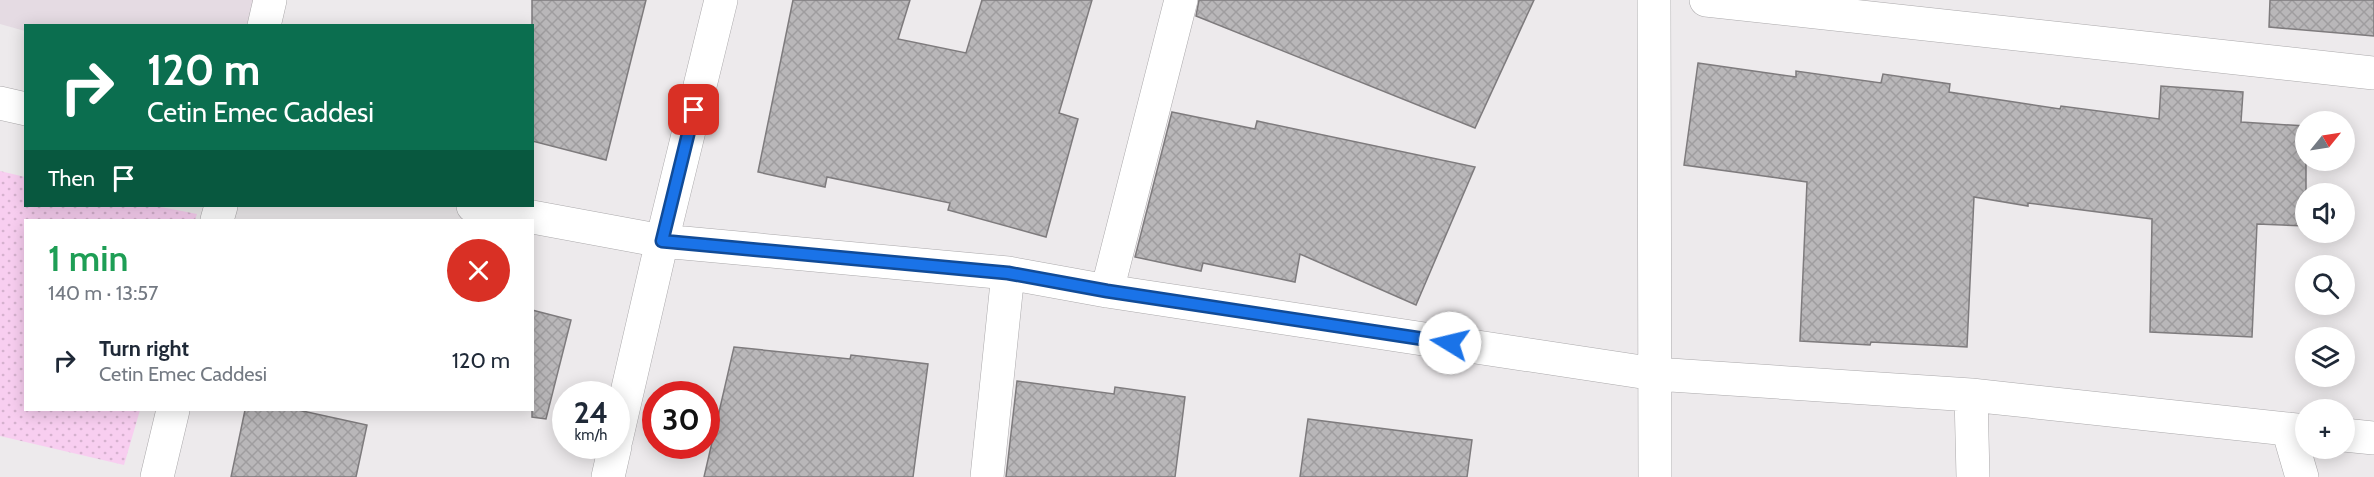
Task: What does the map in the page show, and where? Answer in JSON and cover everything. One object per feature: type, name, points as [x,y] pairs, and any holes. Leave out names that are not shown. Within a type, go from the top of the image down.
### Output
[{"type":"street","points":[[264,24],[270,0]]},
{"type":"street","points":[[630,381],[722,0]]},
{"type":"street","points":[[1107,291],[1181,0]]},
{"type":"street","points":[[1654,0],[1655,477]]},
{"type":"street","points":[[1706,0],[2374,73]]},
{"type":"street","points":[[0,103],[24,109]]},
{"type":"street","points":[[478,207],[662,241],[1008,273],[1107,291],[1655,374],[1971,395],[2295,430]]},
{"type":"street","points":[[987,477],[1008,273]]},
{"type":"street","points":[[1971,395],[1973,477]]},
{"type":"street","points":[[157,477],[173,411]]},
{"type":"street","points":[[2355,436],[2374,438]]},
{"type":"street","points":[[608,477],[612,459]]},
{"type":"street","points":[[2300,459],[2302,477]]},
{"type":"shaded area","points":[[0,0],[270,0],[264,24],[24,24],[24,31],[0,24]]},
{"type":"shaded area","points":[[0,171],[24,177],[24,207],[161,207],[197,214],[195,219],[24,219],[24,411],[140,411],[124,465],[0,436]]},
{"type":"building","points":[[532,0],[646,0],[606,160],[534,142],[534,24],[532,24]]},
{"type":"building","points":[[793,0],[910,0],[898,39],[966,53],[982,0],[1092,0],[1059,113],[1078,119],[1046,237],[948,210],[950,203],[827,177],[825,187],[758,172]]},
{"type":"building","points":[[1199,0],[1534,0],[1475,128],[1196,16]]},
{"type":"building","points":[[2270,0],[2374,0],[2374,36],[2269,27]]},
{"type":"building","points":[[1698,63],[1796,77],[1796,71],[1881,83],[1883,74],[1950,84],[1949,92],[2060,109],[2061,106],[2159,119],[2161,86],[2243,92],[2241,122],[2295,125],[2295,171],[2306,171],[2306,183],[2295,183],[2295,226],[2257,224],[2252,337],[2150,332],[2152,219],[2028,203],[2028,206],[1974,197],[1967,347],[1871,342],[1870,345],[1800,341],[1807,182],[1684,165]]},
{"type":"building","points":[[1172,112],[1255,129],[1257,121],[1475,167],[1416,305],[1300,254],[1295,282],[1203,263],[1201,271],[1135,257]]},
{"type":"building","points":[[534,311],[571,320],[556,381],[552,381],[552,395],[546,419],[532,417],[532,411],[534,411]]},
{"type":"building","points":[[734,347],[850,359],[851,355],[928,364],[913,477],[704,477],[708,459],[720,459],[720,408]]},
{"type":"building","points":[[1017,381],[1114,394],[1115,387],[1185,397],[1175,477],[1006,477]]},
{"type":"building","points":[[245,411],[303,411],[367,425],[356,477],[231,477]]},
{"type":"building","points":[[1308,419],[1472,440],[1467,477],[1300,477]]},
{"type":"route","points":[[694,110],[662,241],[1008,273],[1107,291],[1450,343]]}]
